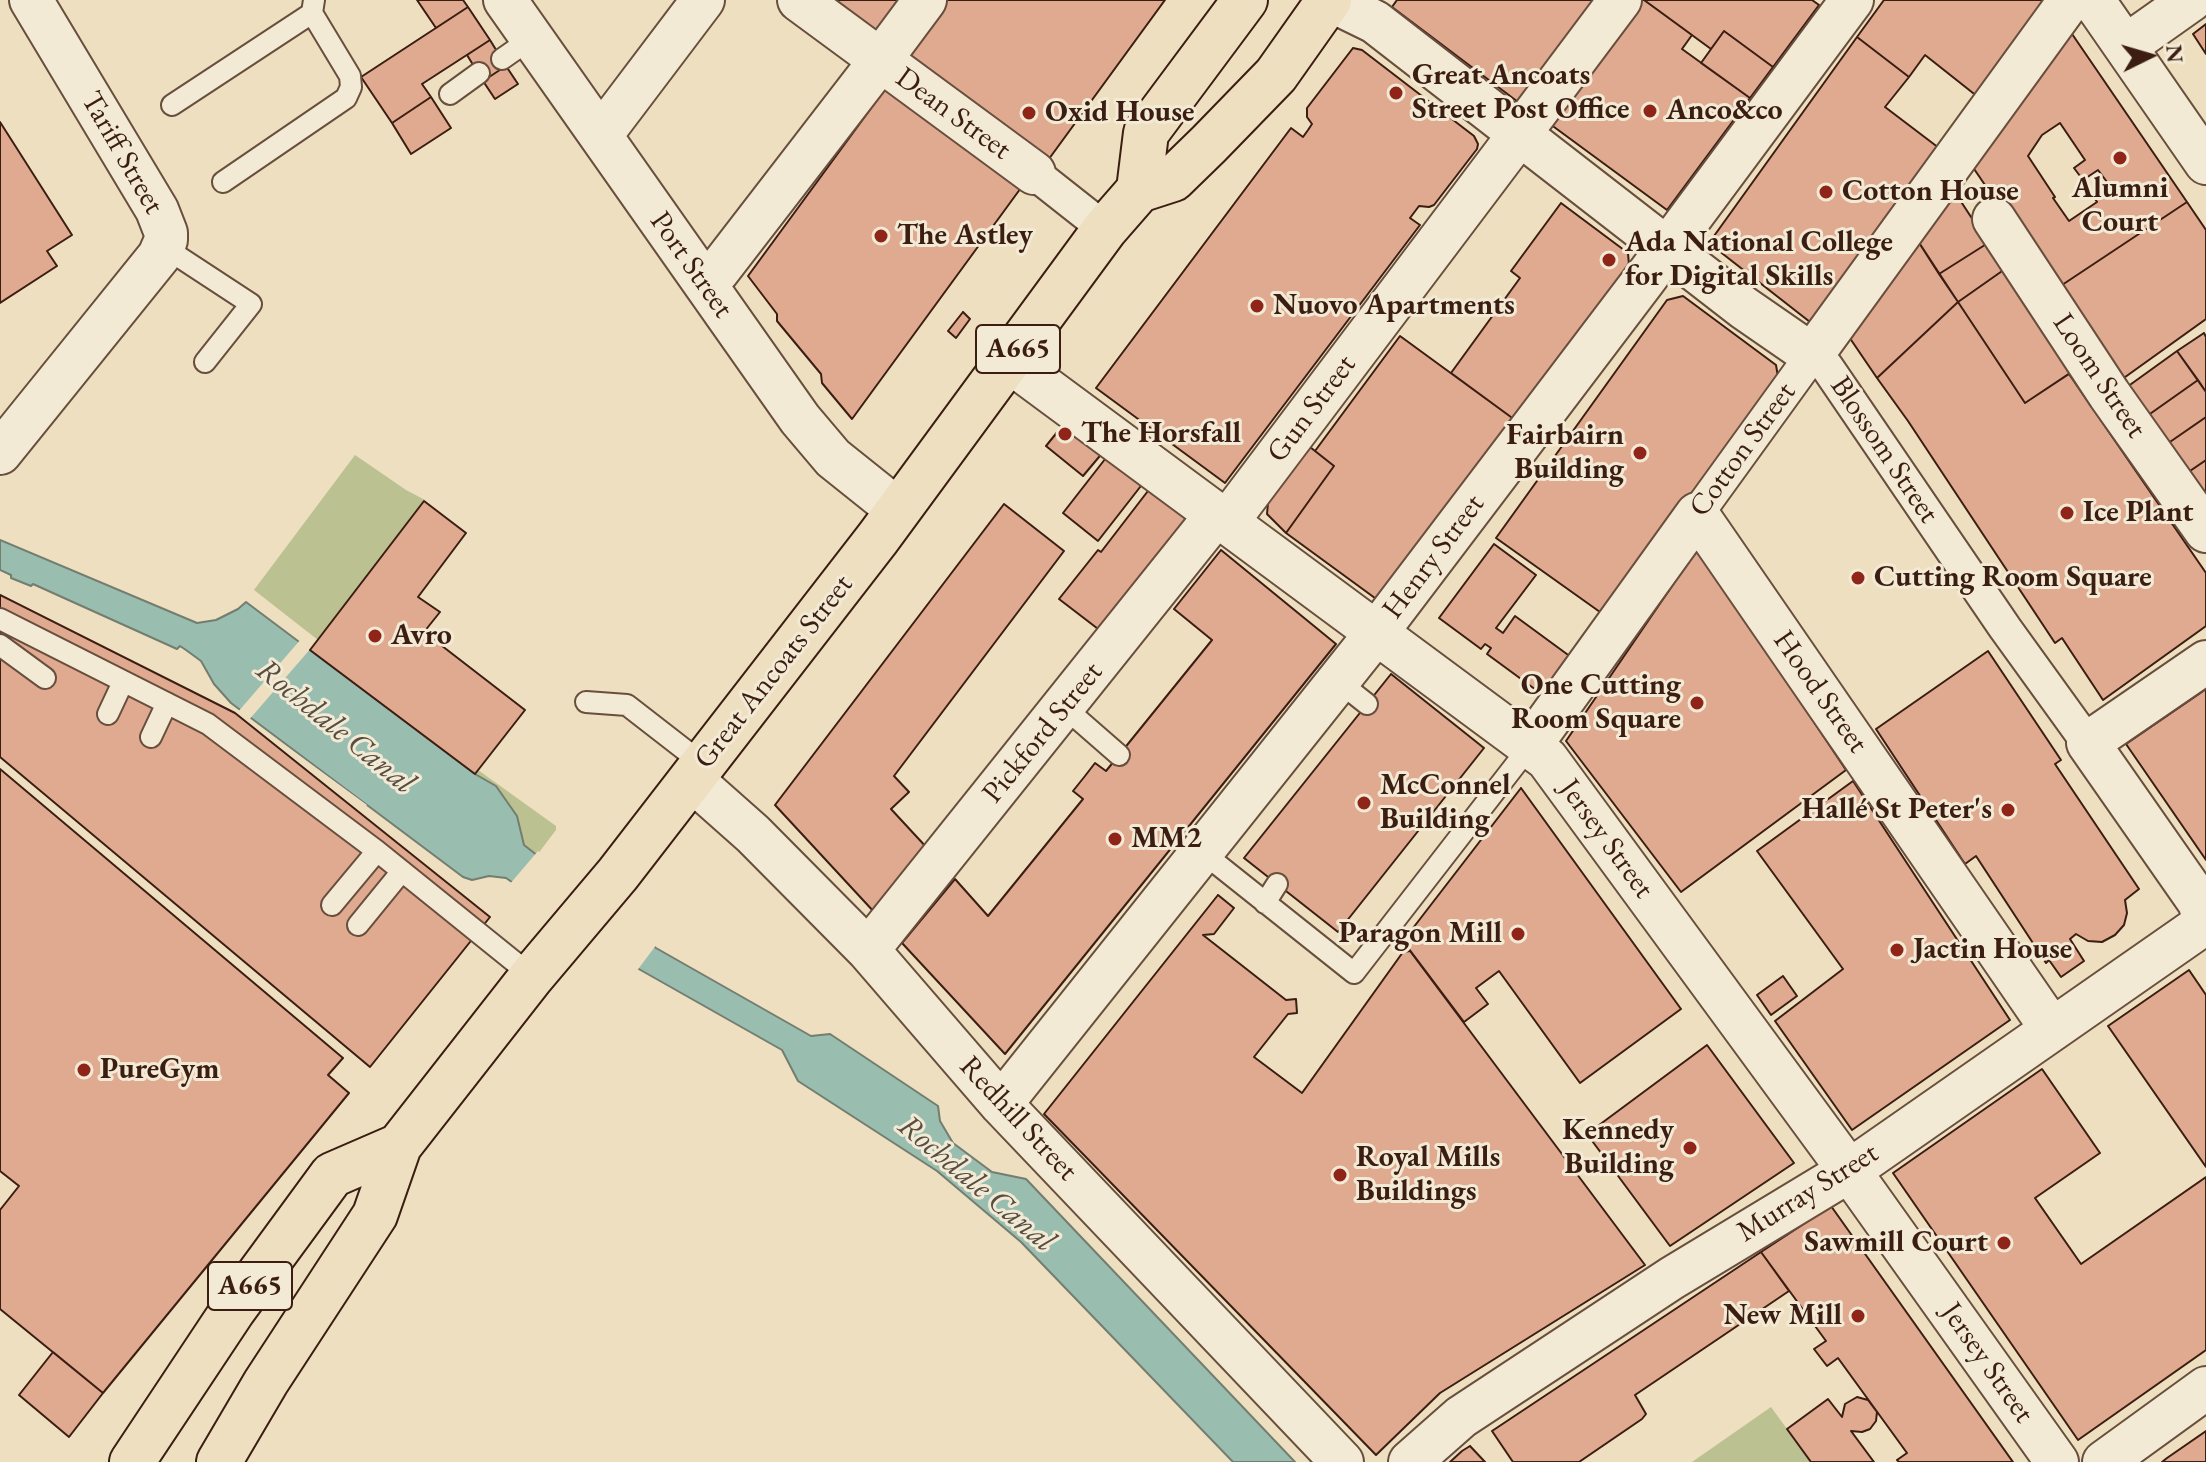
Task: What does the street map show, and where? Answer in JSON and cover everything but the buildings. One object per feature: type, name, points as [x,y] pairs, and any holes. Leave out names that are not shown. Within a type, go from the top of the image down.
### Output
[{"type":"highway","points":[[1139,190],[1146,133],[1245,0]]},
{"type":"highway","name":"Great Ancoats Street","points":[[219,1462],[266,1382],[375,1215],[399,1146],[532,976],[618,874],[898,510],[1105,229],[1139,190],[1173,179],[1209,144],[1276,75],[1330,0]]},
{"type":"highway","name":"Great Ancoats Street","points":[[132,1462],[233,1310],[332,1175],[399,1146]]},
{"type":"street","name":"Tariff Street","points":[[0,453],[159,256],[166,233],[157,210],[31,0]]},
{"type":"street","name":"Port Street","points":[[505,0],[517,48],[599,132],[800,419],[833,458],[898,510]]},
{"type":"street","points":[[599,132],[610,123],[703,0]]},
{"type":"street","name":"Dean Street","points":[[799,0],[1105,229]]},
{"type":"street","points":[[705,284],[925,0]]},
{"type":"street","name":"Blossom Street","points":[[1330,0],[1375,22],[1515,139],[1827,367],[2005,628],[2199,902],[2206,924]]},
{"type":"street","name":"Gun Street","points":[[1222,518],[1341,381],[1515,139],[1620,0]]},
{"type":"street","name":"Henry Street","points":[[1001,1104],[1202,852],[1352,693],[1377,632],[1852,0]]},
{"type":"street","name":"Cotton Street","points":[[1530,746],[2070,0]]},
{"type":"street","points":[[2093,0],[2206,163]]},
{"type":"street","points":[[2126,46],[2191,0]]},
{"type":"street","name":"Loom Street","points":[[1954,159],[2109,394],[2206,531]]},
{"type":"street","name":"Jersey Street","points":[[1009,361],[1547,759],[1849,1171],[2057,1462]]},
{"type":"street","name":"Hood Street","points":[[1697,514],[2051,1028]]},
{"type":"street","name":"Pickford Street","points":[[868,950],[1064,707],[1222,518]]},
{"type":"street","points":[[2088,743],[2206,662]]},
{"type":"street","name":"Redhill Street","points":[[697,771],[753,834],[868,950],[1001,1104],[1342,1462]]},
{"type":"street","name":"Murray Street","points":[[1410,1462],[1461,1417],[1672,1278],[1849,1171],[2051,1028],[2206,924]]},
{"type":"street","points":[[2104,1462],[2206,1388]]},
{"type":"lane","points":[[172,105],[313,6],[350,76],[351,87],[346,98],[223,182]]},
{"type":"lane","points":[[450,94],[479,73]]},
{"type":"lane","points":[[164,247],[251,304],[205,362]]},
{"type":"lane","points":[[0,619],[208,724],[377,851],[532,976]]},
{"type":"lane","points":[[0,645],[45,678]]},
{"type":"lane","points":[[108,714],[123,682]]},
{"type":"lane","points":[[586,702],[627,705],[697,771]]},
{"type":"lane","points":[[151,737],[167,703]]},
{"type":"lane","points":[[1064,707],[1119,755]]},
{"type":"lane","points":[[1202,852],[1354,973],[1530,746]]},
{"type":"lane","points":[[332,905],[377,851]]},
{"type":"lane","points":[[358,925],[402,871]]},
{"type":"lane","points":[[1265,903],[1277,884]]},
{"type":"green space","points":[[355,455],[425,500],[318,640],[254,590]]},
{"type":"green space","points":[[478,770],[556,826],[537,855],[524,845],[521,830],[475,774]]},
{"type":"green space","points":[[1771,1407],[1811,1462],[1692,1462]]},
{"type":"water","name":"Rochdale Canal","points":[[0,540],[197,623],[216,620],[246,602],[475,774],[496,786],[517,816],[524,845],[656,948],[811,1036],[830,1034],[938,1106],[940,1121],[953,1143],[992,1172],[1026,1179],[1295,1462],[1233,1462],[1021,1242],[937,1171],[798,1081],[782,1050],[637,968],[506,878],[489,876],[472,880],[463,877],[231,703],[214,684],[201,661],[180,646],[177,649],[33,584],[31,586],[11,578],[11,575],[0,570]]},
{"type":"pier","points":[[301,639],[312,647],[248,721],[237,713]]},
{"type":"pier","points":[[278,740],[367,805],[365,807],[275,743]]},
{"type":"pier","points":[[538,851],[657,944],[636,972],[509,885]]},
{"type":"place","name":"Great Ancoats Street Post Office","points":[[1396,93]]},
{"type":"place","name":"Anco&co","points":[[1650,111]]},
{"type":"place","name":"Oxid House","points":[[1029,113]]},
{"type":"place","name":"Alumni Court","points":[[2120,158]]},
{"type":"place","name":"Cotton House","points":[[1826,192]]},
{"type":"place","name":"The Astley","points":[[881,236]]},
{"type":"place","name":"Ada National College for Digital Skills","points":[[1609,260]]},
{"type":"place","name":"Nuovo Apartments","points":[[1257,306]]},
{"type":"place","name":"The Horsfall","points":[[1065,434]]},
{"type":"place","name":"Fairbairn Building","points":[[1640,453]]},
{"type":"place","name":"Ice Plant","points":[[2067,513]]},
{"type":"place","name":"Cutting Room Square","points":[[1858,578]]},
{"type":"place","name":"Avro","points":[[375,636]]},
{"type":"place","name":"One Cutting Room Square","points":[[1697,703]]},
{"type":"place","name":"McConnel Building","points":[[1364,803]]},
{"type":"place","name":"Hallé St Peter's","points":[[2008,810]]},
{"type":"place","name":"MM2","points":[[1115,839]]},
{"type":"place","name":"Paragon Mill","points":[[1518,934]]},
{"type":"place","name":"Jactin House","points":[[1897,950]]},
{"type":"place","name":"PureGym","points":[[84,1070]]},
{"type":"place","name":"Kennedy Building","points":[[1690,1148]]},
{"type":"place","name":"Royal Mills Buildings","points":[[1340,1175]]},
{"type":"place","name":"Sawmill Court","points":[[2004,1243]]},
{"type":"place","name":"New Mill","points":[[1858,1316]]}]
